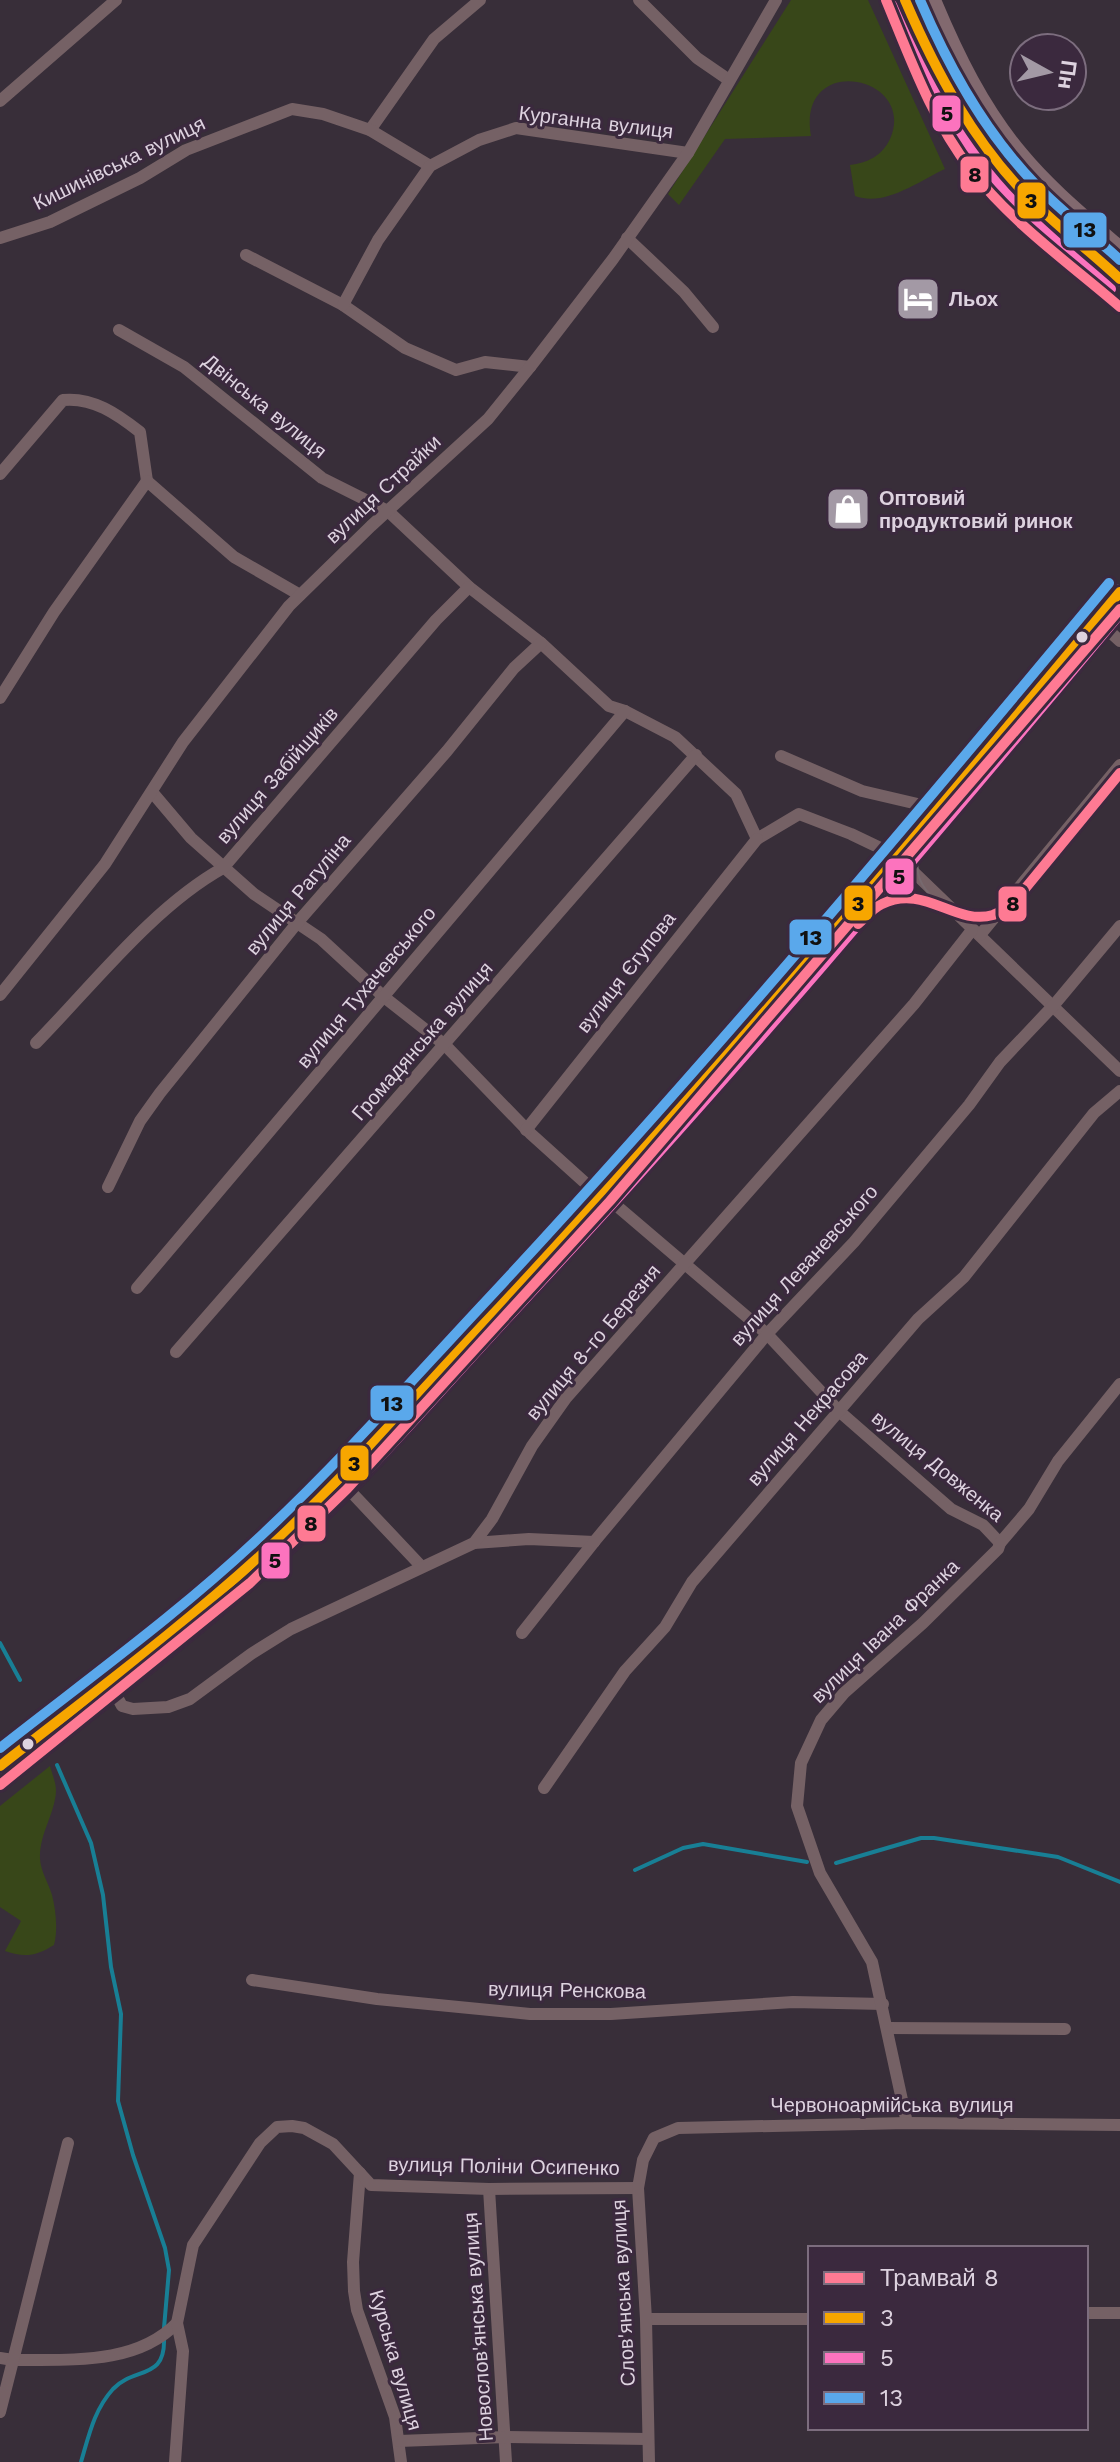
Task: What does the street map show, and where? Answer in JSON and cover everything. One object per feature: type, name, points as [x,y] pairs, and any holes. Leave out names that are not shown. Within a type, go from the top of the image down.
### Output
[{"type":"main road","points":[[905,0],[950,92],[988,148],[1027,196],[1120,279]]},
{"type":"main road","points":[[933,0],[969,79],[998,125],[1045,180],[1120,249]]},
{"type":"main road","points":[[0,1766],[237,1576],[337,1481],[604,1195],[939,809],[1120,592]]},
{"type":"street","points":[[0,101],[116,0]]},
{"type":"street","points":[[370,130],[434,39],[480,0]]},
{"type":"street","points":[[639,0],[697,58],[729,80]]},
{"type":"street","name":"вулиця Страйки","points":[[0,995],[105,864],[183,742],[300,595],[488,419],[530,367],[688,153],[776,0]]},
{"type":"street","name":"Кишинівська вулиця","points":[[0,238],[50,222],[140,178],[186,150],[292,109],[323,114],[370,130],[430,166]]},
{"type":"street","name":"Курганна вулиця","points":[[343,305],[378,240],[430,166],[479,140],[516,128],[688,153]]},
{"type":"street","points":[[627,238],[684,292],[713,327]]},
{"type":"street","points":[[246,255],[343,305],[405,348],[456,370],[485,362],[530,367]]},
{"type":"street","name":"Двінська вулиця","points":[[119,330],[184,367],[322,478],[388,511],[469,587],[541,643],[609,706],[675,737],[736,794],[757,839]]},
{"type":"street","points":[[0,474],[63,400],[78,398],[114,412],[140,432],[147,481],[234,557],[300,595]]},
{"type":"street","points":[[0,698],[54,612],[147,481]]},
{"type":"street","name":"вулиця Забійщиків","points":[[36,1043],[133,940],[203,880],[223,868],[436,620],[469,587]]},
{"type":"street","points":[[1096,619],[1120,641]]},
{"type":"street","name":"вулиця Рагуліна","points":[[108,1187],[140,1121],[160,1093],[297,923],[447,751],[514,668],[541,643]]},
{"type":"street","name":"вулиця Тухачевського","points":[[137,1288],[625,711]]},
{"type":"street","name":"Громадянська вулиця","points":[[176,1352],[696,755]]},
{"type":"street","points":[[781,756],[862,791],[939,809]]},
{"type":"street","name":"вулиця 8-го Березня","points":[[474,1543],[492,1519],[532,1446],[566,1398],[1120,765]]},
{"type":"street","name":"вулиця Довженка","points":[[152,792],[191,838],[223,868],[254,894],[321,939],[384,997],[445,1045],[526,1130],[767,1334],[840,1412],[951,1509],[983,1525],[1000,1543]]},
{"type":"street","points":[[757,839],[799,814],[897,856],[1120,1071]]},
{"type":"street","name":"вулиця Єгупова","points":[[526,1130],[757,839]]},
{"type":"street","name":"вулиця Леваневського","points":[[522,1633],[767,1334],[854,1242],[969,1105],[1000,1062],[1054,1005],[1120,926]]},
{"type":"street","name":"вулиця Некрасова","points":[[544,1788],[625,1671],[665,1627],[692,1582],[918,1319],[964,1277],[1094,1113],[1120,1091]]},
{"type":"street","name":"вулиця Івана Франка","points":[[907,2123],[872,1962],[820,1873],[797,1806],[801,1763],[821,1720],[844,1693],[923,1623],[998,1549],[1029,1509],[1058,1461],[1120,1384]]},
{"type":"street","points":[[337,1481],[421,1566]]},
{"type":"street","points":[[108,1680],[122,1706],[133,1709],[178,1704],[190,1699],[291,1629],[474,1543],[529,1539],[594,1542]]},
{"type":"street","name":"вулиця Ренскова","points":[[252,1980],[392,2000],[530,2014],[611,2014],[793,2002],[883,2004]]},
{"type":"street","points":[[888,2028],[1065,2029]]},
{"type":"street","name":"Червоноармійська вулиця","points":[[665,2132],[678,2128],[907,2123],[1120,2125]]},
{"type":"street","name":"вулиця Поліни Осипенко","points":[[175,2462],[183,2351],[169,2329],[193,2245],[260,2143],[277,2127],[292,2126],[318,2134],[333,2144],[371,2185],[489,2189],[638,2188]]},
{"type":"street","name":"Слов'янська вулиця","points":[[649,2462],[646,2319],[638,2188],[647,2147],[654,2138],[665,2132]]},
{"type":"street","points":[[0,2412],[6,2359],[68,2143]]},
{"type":"street","name":"Курська вулиця","points":[[360,2173],[354,2291],[357,2310],[389,2397],[401,2462]]},
{"type":"street","name":"Новослов'янська вулиця","points":[[489,2189],[506,2462]]},
{"type":"street","points":[[1088,2313],[1120,2313]]},
{"type":"street","points":[[646,2319],[808,2319]]},
{"type":"street","points":[[6,2359],[107,2357],[129,2352],[169,2329]]},
{"type":"street","points":[[399,2441],[506,2437],[648,2439]]},
{"type":"green space","points":[[791,0],[868,0],[945,169],[889,196],[866,199],[855,196],[850,165],[868,160],[883,150],[890,139],[894,117],[887,100],[873,88],[855,82],[837,83],[821,92],[811,109],[811,136],[725,139],[679,205],[668,194]]},
{"type":"green space","points":[[50,1766],[56,1791],[40,1859],[53,1901],[55,1939],[54,1945],[42,1952],[19,1955],[5,1951],[21,1921],[0,1907],[0,1806]]},
{"type":"waterway","points":[[0,1643],[20,1680]]},
{"type":"waterway","points":[[57,1765],[91,1843],[103,1895],[111,1967],[121,2014],[118,2101],[165,2248],[169,2270],[164,2328]]},
{"type":"waterway","points":[[836,1863],[921,1838],[934,1838],[1058,1857],[1120,1882]]},
{"type":"waterway","points":[[635,1870],[683,1848],[703,1844],[807,1862]]},
{"type":"waterway","points":[[81,2462],[93,2423],[106,2397],[122,2382],[155,2367],[163,2351],[164,2337]]},
{"type":"tram line","name":"8","points":[[886,0],[933,110],[971,170],[1004,208],[1120,307]]},
{"type":"tram line","name":"8","points":[[0,1785],[250,1583],[347,1489],[610,1201],[1120,609]]},
{"type":"tram line","points":[[868,913],[1120,621]]},
{"type":"tram line","name":"8","points":[[858,924],[879,906],[897,899],[926,901],[979,917],[1010,907],[1120,773]]},
{"type":"tram line","points":[[919,851],[917,866],[920,879],[937,902]]},
{"type":"transit line","name":"3","points":[[905,0],[943,79],[990,153],[1028,197],[1120,279]]},
{"type":"transit line","name":"13","points":[[920,0],[956,75],[1001,144],[1047,196],[1120,260]]},
{"type":"transit line","name":"5","points":[[892,5],[931,86],[980,162],[1030,218],[1111,289]]},
{"type":"transit line","name":"13","points":[[0,1748],[201,1590],[264,1533],[350,1447],[568,1212],[726,1035],[1109,583]]},
{"type":"transit line","name":"3","points":[[0,1766],[207,1602],[273,1544],[359,1458],[579,1221],[737,1044],[1120,592]]},
{"type":"transit line","name":"5","points":[[9,1777],[246,1586],[370,1468],[746,1054],[1120,614]]},
{"type":"place","name":"Льох","points":[[918,299]]},
{"type":"place","name":"Оптовий продуктовий ринок","points":[[848,509]]}]
